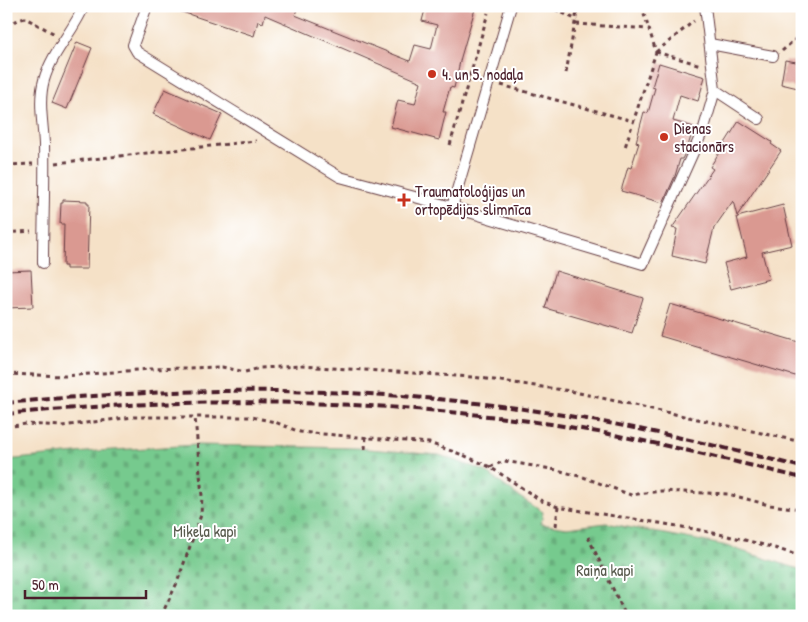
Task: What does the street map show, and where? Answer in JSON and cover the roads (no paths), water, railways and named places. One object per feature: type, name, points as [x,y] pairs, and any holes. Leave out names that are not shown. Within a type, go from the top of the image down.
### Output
[{"type":"lane","points":[[43,263],[44,144],[40,113],[44,80],[57,49],[80,16],[84,6]]},
{"type":"lane","points":[[147,6],[133,45],[137,52],[340,177],[452,207],[643,264],[704,128],[715,90],[706,9]]},
{"type":"lane","points":[[452,207],[511,6]]},
{"type":"lane","points":[[710,44],[773,56]]},
{"type":"lane","points":[[715,90],[760,119]]},
{"type":"railway","points":[[6,403],[146,393],[217,391],[288,391],[430,398],[500,406],[599,421],[686,439],[802,467]]},
{"type":"railway","points":[[6,414],[75,408],[213,402],[351,405],[420,409],[489,416],[588,430],[680,449],[802,478]]},
{"type":"place","name":"4. un 5. nodaļa","points":[[432,74]]},
{"type":"place","name":"Dienas stacionārs","points":[[664,137]]},
{"type":"place","name":"Traumatoloģijas un ortopēdijas slimnīca","points":[[404,200]]},
{"type":"park label","name":"Miķeļa kapi","points":[[205,531]]},
{"type":"park label","name":"Raiņa kapi","points":[[605,570]]}]
